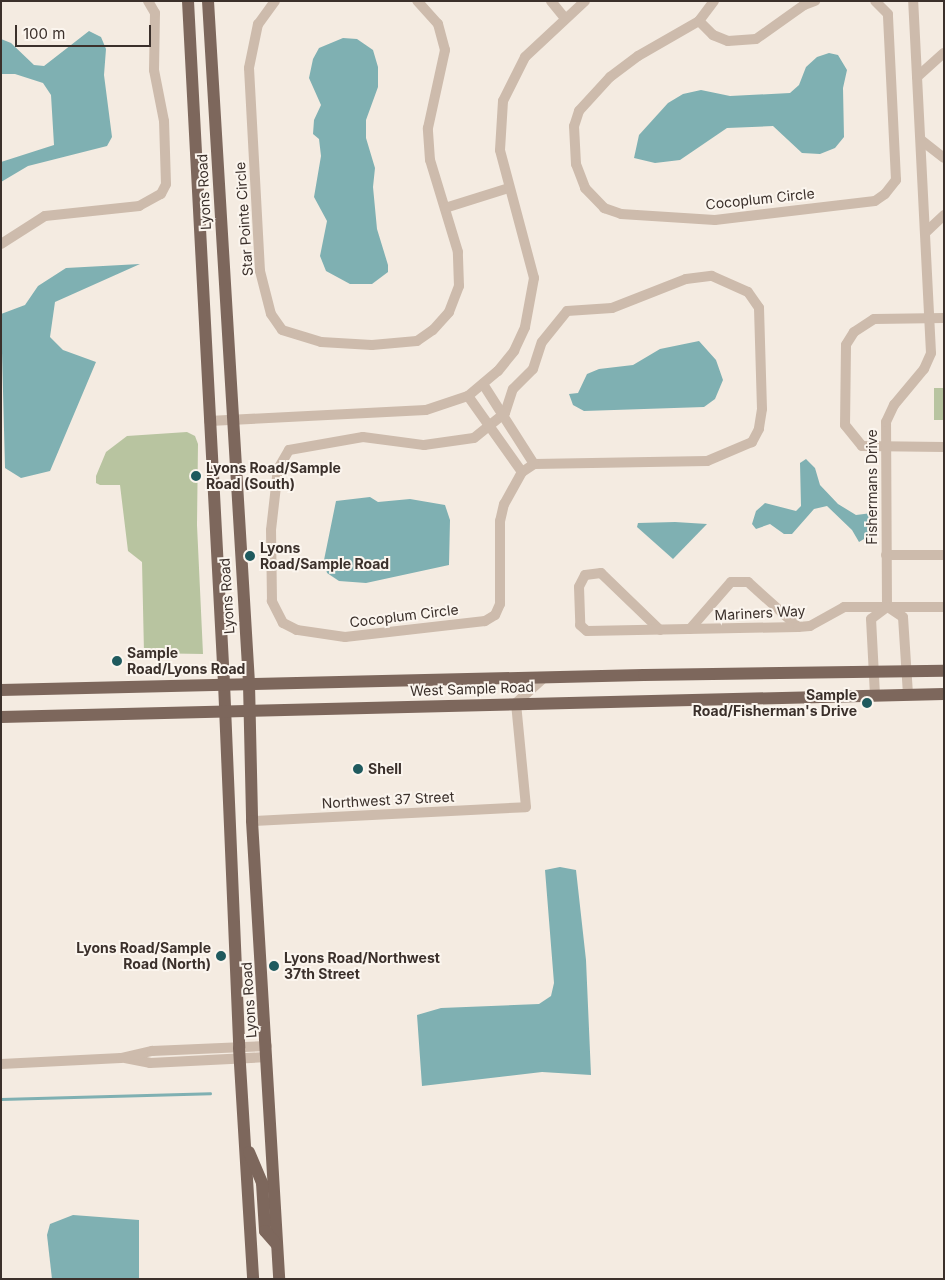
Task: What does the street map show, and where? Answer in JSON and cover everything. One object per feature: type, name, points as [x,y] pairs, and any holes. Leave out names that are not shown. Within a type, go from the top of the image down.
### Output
[{"type":"main road","name":"Lyons Road","points":[[188,1],[224,683],[239,1053],[254,1279]]},
{"type":"main road","name":"Lyons Road","points":[[208,1],[231,420],[249,684],[252,821],[279,1279]]},
{"type":"main road","name":"West Sample Road","points":[[1,690],[224,683],[944,672]]},
{"type":"main road","name":"West Sample Road","points":[[1,717],[225,710],[249,712],[875,694],[944,694]]},
{"type":"main road","points":[[244,1140],[262,1184],[265,1231],[278,1245]]},
{"type":"street","points":[[1,244],[45,216],[139,206],[161,194],[166,184],[164,121],[154,70],[155,13],[148,1]]},
{"type":"street","name":"Star Pointe Circle","points":[[275,1],[258,24],[249,68],[260,271],[271,314],[282,330],[321,342],[372,345],[417,341],[433,330],[449,312],[459,286],[458,252],[430,160],[428,128],[445,50],[438,24],[416,1]]},
{"type":"street","points":[[551,1],[565,18]]},
{"type":"street","points":[[209,422],[426,410],[468,396],[483,384],[514,351],[532,303],[534,278],[530,256],[509,188],[500,150],[503,101],[524,58],[585,1]]},
{"type":"street","name":"Cocoplum Circle","points":[[714,1],[699,20],[638,56],[610,77],[579,111],[574,126],[576,164],[585,188],[604,208],[621,214],[715,220],[875,201],[885,194],[896,180],[889,24],[888,14],[876,1]]},
{"type":"street","points":[[699,20],[713,35],[728,41],[756,39],[787,15],[815,1]]},
{"type":"street","name":"Fishermans Drive","points":[[887,607],[886,422],[894,405],[924,369],[931,353],[913,1]]},
{"type":"street","points":[[917,78],[944,53]]},
{"type":"street","points":[[921,140],[944,158]]},
{"type":"street","points":[[445,208],[509,188]]},
{"type":"street","points":[[926,232],[944,215]]},
{"type":"street","name":"Cocoplum Circle","points":[[712,276],[748,292],[759,308],[762,409],[759,429],[752,442],[737,451],[708,461],[534,464],[522,472],[511,489],[500,521],[500,604],[495,615],[485,621],[344,637],[297,630],[283,623],[272,600],[271,530],[278,469],[289,450],[363,438],[444,444],[474,438],[502,416],[513,389],[534,369],[542,342],[567,311],[619,306],[686,279],[712,276]]},
{"type":"street","points":[[944,318],[874,320],[854,332],[846,345],[845,425],[862,446],[886,449],[944,447]]},
{"type":"street","points":[[483,384],[534,464]]},
{"type":"street","points":[[468,396],[522,472]]},
{"type":"street","points":[[886,555],[944,555]]},
{"type":"street","name":"Mariners Way","points":[[660,630],[601,573],[585,575],[579,587],[580,625],[587,631],[660,630],[798,627],[810,626],[844,607],[944,606]]},
{"type":"street","points":[[690,629],[731,582],[748,582],[798,627]]},
{"type":"street","points":[[875,694],[871,619],[887,607],[903,617],[908,694]]},
{"type":"street","points":[[516,703],[545,677]]},
{"type":"street","name":"Northwest 37 Street","points":[[252,821],[526,807],[516,703]]},
{"type":"street","points":[[1,1064],[121,1058],[150,1062],[267,1052]]},
{"type":"green space","points":[[934,388],[944,388],[944,420],[934,420]]},
{"type":"green space","points":[[187,432],[195,436],[198,444],[197,525],[203,654],[144,653],[142,562],[128,551],[120,485],[100,485],[96,483],[96,476],[106,452],[127,436]]},
{"type":"water","points":[[89,31],[101,37],[106,49],[104,75],[112,137],[107,146],[28,166],[1,182],[1,162],[54,145],[51,95],[43,83],[15,74],[1,74],[1,39],[11,43],[34,65],[44,66]]},
{"type":"water","points":[[343,38],[357,39],[373,50],[378,67],[378,87],[366,120],[366,138],[375,168],[373,187],[377,229],[388,265],[388,272],[372,284],[350,284],[326,271],[320,256],[327,221],[314,197],[321,156],[319,139],[313,134],[314,120],[321,105],[309,78],[313,59],[319,48]]},
{"type":"water","points":[[829,53],[838,55],[847,70],[843,88],[844,137],[835,148],[820,154],[802,153],[773,126],[727,128],[680,160],[655,163],[634,158],[639,135],[668,103],[683,94],[701,90],[730,96],[790,93],[799,85],[806,67],[817,57]]},
{"type":"water","points":[[140,264],[55,302],[50,337],[63,350],[96,362],[50,471],[21,478],[5,468],[1,314],[25,305],[38,286],[66,268]]},
{"type":"water","points":[[699,341],[716,360],[723,380],[715,399],[704,407],[584,411],[573,405],[569,394],[578,393],[587,374],[599,369],[633,365],[660,349]]},
{"type":"water","points":[[806,459],[815,468],[820,485],[838,504],[856,515],[872,513],[875,516],[869,536],[859,542],[852,530],[827,506],[814,509],[792,534],[784,534],[770,524],[756,529],[752,524],[756,511],[765,503],[796,511],[801,506],[800,463]]},
{"type":"water","points":[[370,497],[378,502],[410,499],[445,505],[450,520],[449,565],[366,583],[339,581],[327,573],[324,560],[336,501]]},
{"type":"water","points":[[675,522],[707,524],[673,559],[637,527],[638,523]]},
{"type":"water","points":[[560,867],[576,870],[586,960],[591,1075],[542,1072],[422,1086],[417,1015],[441,1008],[539,1004],[551,996],[554,983],[545,870]]},
{"type":"water","points":[[73,1215],[139,1220],[139,1279],[52,1279],[47,1235],[50,1224]]},
{"type":"waterway","points":[[1,1099],[210,1093]]},
{"type":"place","name":"Lyons Road/Sample Road (South)","points":[[196,476]]},
{"type":"place","name":"Lyons Road/Sample Road","points":[[250,556]]},
{"type":"place","name":"Sample Road/Lyons Road","points":[[117,661]]},
{"type":"place","name":"Sample Road/Fisherman's Drive","points":[[867,703]]},
{"type":"place","name":"Shell","points":[[358,769]]},
{"type":"place","name":"Lyons Road/Sample Road (North)","points":[[221,956]]},
{"type":"place","name":"Lyons Road/Northwest 37th Street","points":[[274,966]]}]
